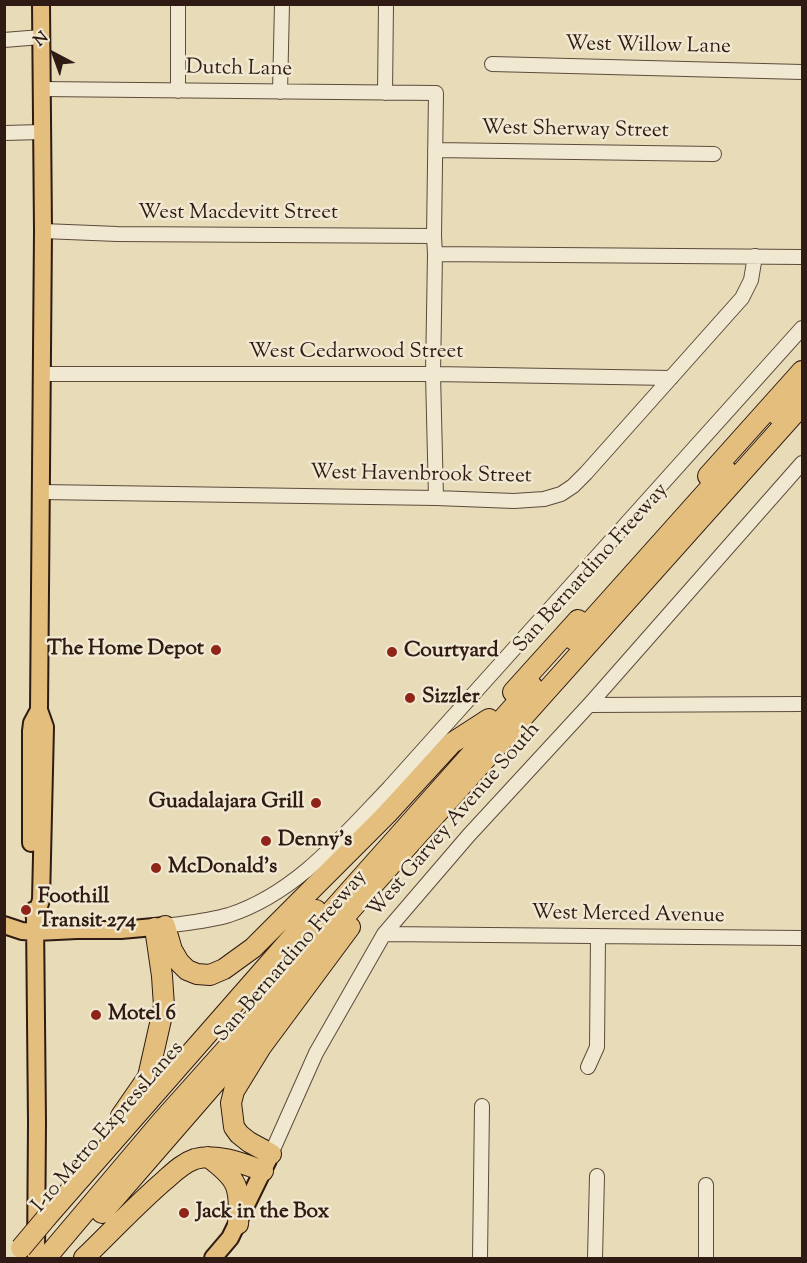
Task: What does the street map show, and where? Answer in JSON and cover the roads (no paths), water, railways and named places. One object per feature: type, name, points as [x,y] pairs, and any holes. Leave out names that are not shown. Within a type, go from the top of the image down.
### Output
[{"type":"highway","name":"San Bernardino Freeway","points":[[36,1257],[47,1227],[338,885],[802,371]]},
{"type":"highway","name":"I-10 Metro ExpressLanes","points":[[47,1227],[802,385]]},
{"type":"highway","name":"I-10 Metro ExpressLanes","points":[[36,1257],[192,1087],[802,405]]},
{"type":"highway","name":"San Bernardino Freeway","points":[[36,1257],[350,927],[802,422]]},
{"type":"highway","points":[[160,926],[178,962],[187,969],[197,974],[210,975],[224,969],[253,948],[387,814],[452,743],[489,719]]},
{"type":"highway","points":[[47,1227],[148,1077],[164,1006],[160,926]]},
{"type":"highway","points":[[267,1162],[234,1127],[231,1103],[234,1091],[246,1068],[350,927]]},
{"type":"highway","points":[[84,1258],[146,1196],[184,1164],[208,1157],[267,1162]]},
{"type":"highway","points":[[208,1157],[225,1169],[236,1183],[240,1202],[238,1224]]},
{"type":"main road","points":[[36,1257],[37,1091],[31,927],[41,900],[45,727],[39,711],[43,231],[41,4]]},
{"type":"main road","points":[[4,925],[76,930],[121,930],[160,926]]},
{"type":"main road","points":[[4,938],[31,927]]},
{"type":"main road","name":"West Garvey Avenue South","points":[[213,1258],[225,1246],[238,1224],[267,1162]]},
{"type":"street","points":[[178,4],[178,91]]},
{"type":"street","points":[[280,92],[282,4]]},
{"type":"street","points":[[385,93],[386,4]]},
{"type":"street","points":[[4,40],[41,38]]},
{"type":"street","name":"West Willow Lane","points":[[492,64],[802,72]]},
{"type":"street","name":"Dutch Lane","points":[[41,89],[436,93],[435,150]]},
{"type":"street","points":[[4,133],[42,132]]},
{"type":"street","points":[[435,150],[433,374],[436,498]]},
{"type":"street","name":"West Sherway Street","points":[[435,150],[714,154]]},
{"type":"street","name":"West Macdevitt Street","points":[[43,231],[117,234],[434,236]]},
{"type":"street","points":[[435,254],[802,257]]},
{"type":"street","name":"West Havenbrook Street","points":[[40,492],[513,501],[544,499],[561,494],[586,473],[742,298],[751,280],[755,256]]},
{"type":"street","points":[[160,926],[228,915],[266,899],[292,882],[327,853],[389,788],[802,328]]},
{"type":"street","name":"West Cedarwood Street","points":[[41,374],[433,374],[671,378]]},
{"type":"street","name":"West Garvey Avenue South","points":[[267,1162],[316,1053],[384,934],[469,835],[589,705],[802,463]]},
{"type":"street","points":[[589,705],[802,704]]},
{"type":"street","name":"West Merced Avenue","points":[[384,934],[802,938]]},
{"type":"street","points":[[588,1066],[597,1047],[598,937]]},
{"type":"street","points":[[480,1258],[482,1106]]},
{"type":"street","points":[[595,1258],[597,1176]]},
{"type":"street","points":[[706,1185],[706,1258]]},
{"type":"place","name":"The Home Depot","points":[[216,650]]},
{"type":"place","name":"Courtyard","points":[[392,652]]},
{"type":"place","name":"Sizzler","points":[[410,698]]},
{"type":"place","name":"Guadalajara Grill","points":[[316,803]]},
{"type":"place","name":"Denny's","points":[[266,841]]},
{"type":"place","name":"McDonald's","points":[[156,868]]},
{"type":"place","name":"Foothill Transit 274","points":[[26,910]]},
{"type":"place","name":"Motel 6","points":[[96,1015]]},
{"type":"place","name":"Jack in the Box","points":[[184,1213]]}]
